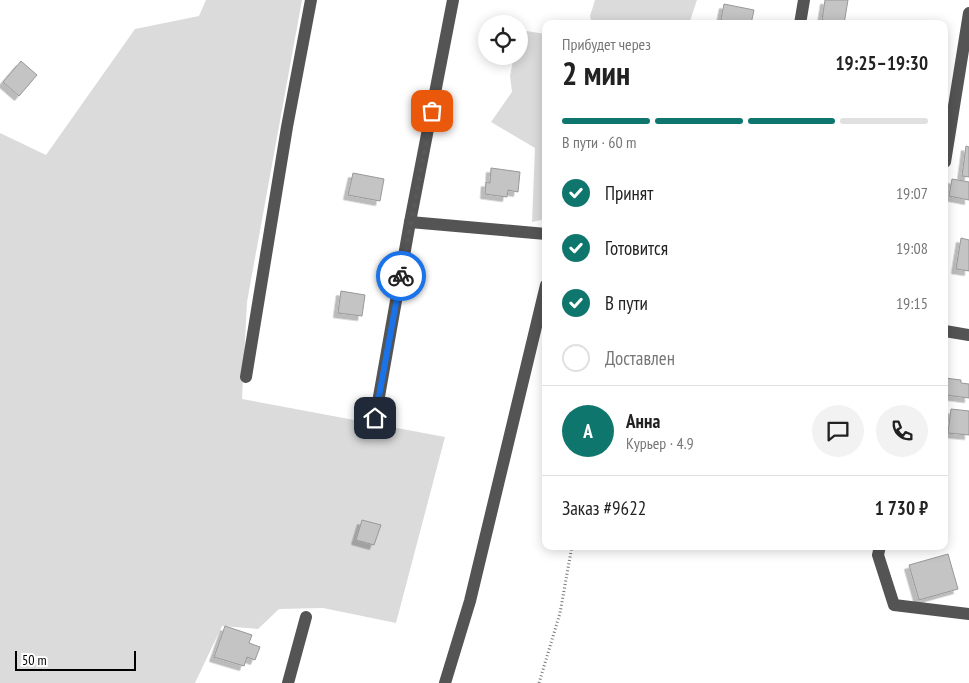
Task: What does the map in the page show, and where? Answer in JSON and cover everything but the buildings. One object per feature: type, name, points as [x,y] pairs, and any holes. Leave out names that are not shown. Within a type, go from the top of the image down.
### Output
[{"type":"lane","points":[[246,377],[287,127],[311,0]]},
{"type":"lane","points":[[375,418],[410,222],[453,0]]},
{"type":"lane","points":[[801,20],[804,0]]},
{"type":"lane","points":[[948,143],[969,13]]},
{"type":"lane","points":[[410,222],[542,234]]},
{"type":"lane","points":[[445,683],[470,602],[542,302]]},
{"type":"lane","points":[[948,332],[969,335]]},
{"type":"lane","points":[[879,550],[878,555],[894,605],[969,614]]},
{"type":"lane","points":[[288,683],[306,617]]},
{"type":"path","points":[[539,683],[560,613],[571,550]]},
{"type":"shaded area","points":[[206,0],[302,0],[247,302],[242,399],[445,437],[396,623],[323,608],[279,609],[258,629],[222,626],[195,683],[0,683],[0,133],[46,155],[135,29],[199,16]]},
{"type":"shaded area","points":[[595,0],[697,0],[690,20],[591,20],[590,16]]},
{"type":"shaded area","points":[[528,31],[542,33],[542,220],[532,222],[535,148],[491,122],[512,92],[510,76],[512,65],[528,65]]},
{"type":"way so far","points":[[401,276],[432,111]]},
{"type":"route","points":[[375,418],[401,276]]}]
